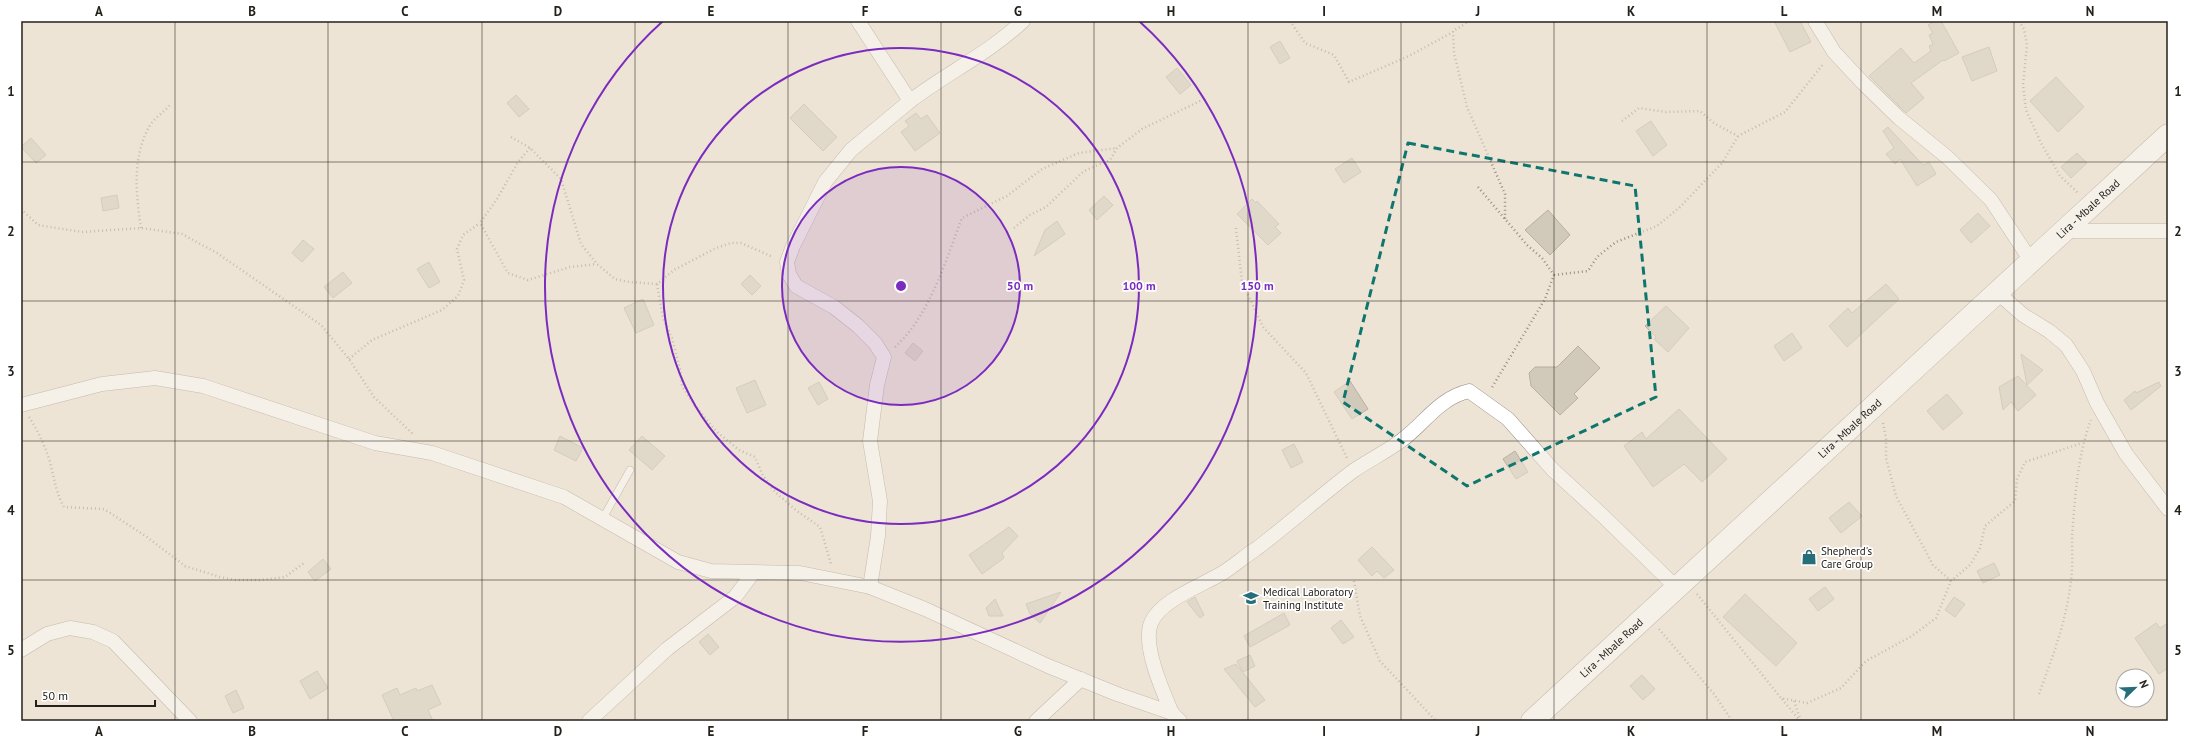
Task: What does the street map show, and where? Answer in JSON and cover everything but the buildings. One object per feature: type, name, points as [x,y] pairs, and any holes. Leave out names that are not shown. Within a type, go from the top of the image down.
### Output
[{"type":"main road","name":"Lira - Mbale Road","points":[[1532,721],[2168,135]]},
{"type":"street","points":[[858,21],[910,101]]},
{"type":"street","points":[[870,587],[878,536],[880,501],[870,441],[877,385],[884,357],[875,343],[858,326],[834,308],[796,286],[789,274],[787,262],[793,246],[824,182],[851,150],[931,85],[983,53],[1023,21]]},
{"type":"street","points":[[1815,21],[1834,52],[1899,118],[1947,157],[1991,200],[2031,261]]},
{"type":"street","points":[[2064,231],[2168,231]]},
{"type":"street","points":[[1998,292],[2023,315],[2049,331],[2066,345],[2083,371],[2097,403],[2126,454],[2168,509]]},
{"type":"street","points":[[22,405],[102,384],[155,378],[203,386],[375,443],[432,453],[564,497],[678,562],[711,571],[800,573],[870,587],[926,609],[999,645],[1081,680],[1176,717]]},
{"type":"street","points":[[1176,717],[1156,673],[1149,640],[1150,624],[1157,612],[1191,589],[1223,572],[1354,471],[1404,439],[1442,402],[1458,394],[1469,391],[1492,406],[1508,419],[1553,470],[1681,584]]},
{"type":"street","points":[[589,721],[667,649],[735,597],[753,573]]},
{"type":"street","points":[[21,650],[47,634],[70,628],[93,632],[113,641],[190,721]]},
{"type":"street","points":[[1036,721],[1081,680]]},
{"type":"lane","points":[[603,518],[630,470]]},
{"type":"path","points":[[1290,21],[1305,43],[1334,54],[1348,82],[1409,56],[1470,21]]},
{"type":"path","points":[[2019,21],[2024,29],[2027,45],[2023,85],[2026,110],[2041,143],[2060,176],[2092,205]]},
{"type":"path","points":[[1453,32],[1454,52],[1467,107],[1505,194],[1505,219]]},
{"type":"path","points":[[1554,275],[1588,271],[1597,257],[1616,242],[1657,226],[1680,207],[1722,163],[1738,136],[1785,112],[1834,52]]},
{"type":"path","points":[[1014,228],[1030,215],[1046,207],[1084,170],[1110,160],[1117,148],[1142,129],[1204,99]]},
{"type":"path","points":[[141,228],[136,178],[141,147],[149,126],[170,105]]},
{"type":"path","points":[[1622,121],[1639,108],[1666,112],[1700,111],[1715,124],[1738,136]]},
{"type":"path","points":[[510,137],[530,148],[561,178],[581,244],[597,264],[614,278],[657,284],[674,270],[716,248],[731,243],[742,243],[757,252],[787,262]]},
{"type":"path","points":[[348,359],[372,340],[442,310],[458,296],[464,280],[457,249],[463,236],[480,223],[518,162],[530,148]]},
{"type":"path","points":[[884,357],[903,339],[926,306],[962,218],[1007,196],[1042,169],[1079,154],[1117,148]]},
{"type":"path","points":[[1478,187],[1527,245],[1542,258],[1554,275]]},
{"type":"path","points":[[21,209],[38,225],[82,232],[141,228],[182,234],[217,253],[321,325],[348,359],[374,397],[432,453]]},
{"type":"path","points":[[480,223],[508,272],[528,280],[570,267],[597,264]]},
{"type":"path","points":[[1236,228],[1242,282],[1263,327],[1306,374],[1354,471]]},
{"type":"path","points":[[1492,406],[1490,389],[1544,299],[1554,275]]},
{"type":"path","points":[[657,284],[663,318],[672,338],[680,369],[682,386],[696,408],[717,432],[739,450],[755,457],[763,476],[775,492],[797,511],[820,527],[834,580]]},
{"type":"path","points":[[1878,403],[1886,438],[1886,458],[1896,496],[1933,565],[1951,581]]},
{"type":"path","points":[[2039,694],[2061,633],[2071,580],[2072,537],[2082,443],[2097,403]]},
{"type":"path","points":[[22,405],[39,435],[49,461],[58,496],[64,507],[104,509],[147,537],[185,566],[220,577],[241,580],[285,577],[304,563]]},
{"type":"path","points":[[1781,698],[1807,703],[1841,688],[1866,661],[1912,636],[1936,618],[1951,581],[1970,565],[1980,548],[1985,526],[2015,501],[2017,479],[2025,462],[2082,443]]},
{"type":"path","points":[[1354,581],[1360,616],[1380,661],[1436,721]]},
{"type":"path","points":[[1681,584],[1801,721]]},
{"type":"path","points":[[1646,617],[1667,636],[1714,694],[1732,721]]},
{"type":"path","points":[[1794,701],[1801,721]]},
{"type":"highlighted area","points":[[1408,143],[1635,186],[1656,397],[1467,486],[1343,402]]},
{"type":"place","name":"Shepherd's Care Group","points":[[1809,557]]},
{"type":"place","name":"Medical Laboratory Training Institute","points":[[1251,598]]}]
